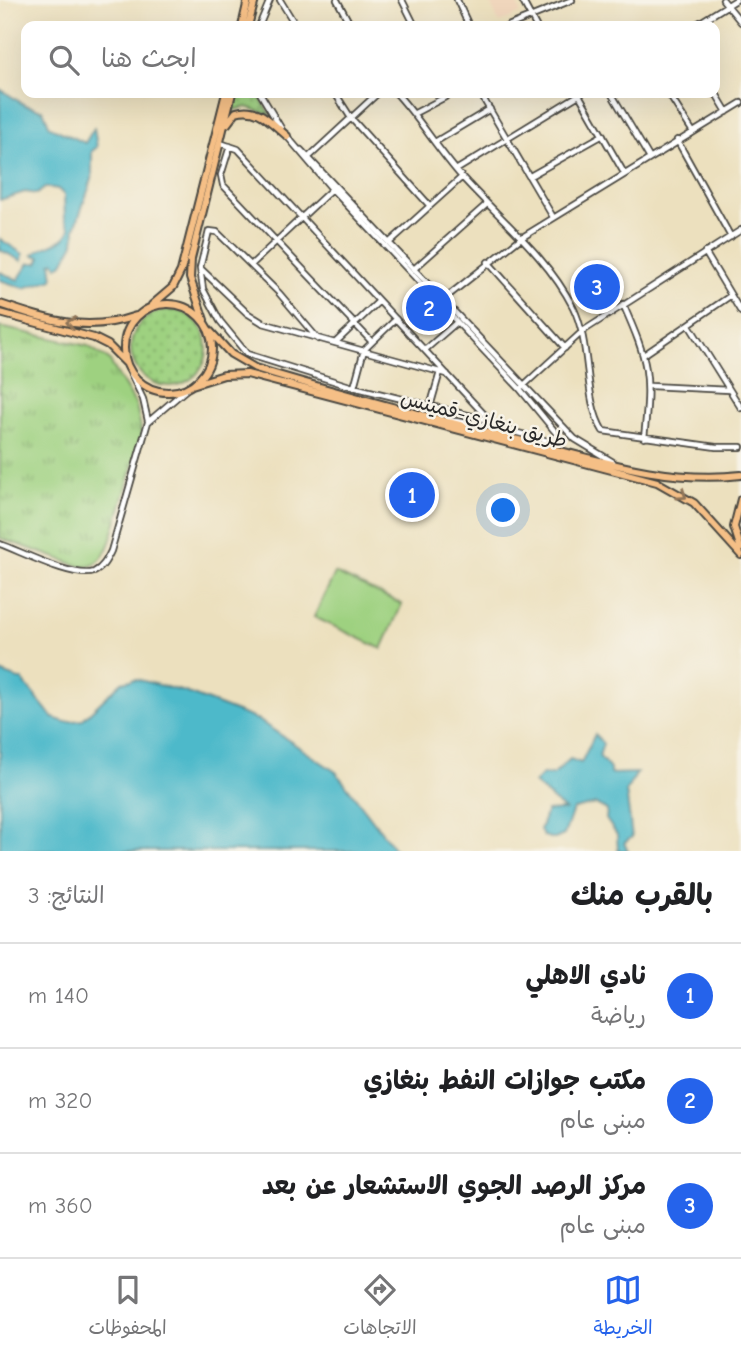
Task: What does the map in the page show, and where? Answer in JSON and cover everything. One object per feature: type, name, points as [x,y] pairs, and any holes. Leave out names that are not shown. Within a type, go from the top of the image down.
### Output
[{"type":"main road","points":[[243,21],[248,0]]},
{"type":"main road","points":[[249,21],[255,0]]},
{"type":"main road","points":[[0,304],[84,325],[112,324],[138,315],[168,292],[181,271],[225,98]]},
{"type":"main road","points":[[0,313],[94,338],[108,345],[144,386],[158,392],[170,393],[190,387],[201,378],[211,360],[212,349],[195,296],[190,270],[231,98]]},
{"type":"main road","points":[[221,139],[232,116],[246,110],[265,116],[287,136]]},
{"type":"main road","points":[[146,309],[165,304],[184,306],[231,355],[246,365],[441,420],[617,465],[683,478],[741,475]]},
{"type":"main road","points":[[126,363],[125,339],[138,315]]},
{"type":"main road","name":"طريق بنغازي-قمينس","points":[[190,387],[224,375],[247,373],[657,482],[694,503],[741,555]]},
{"type":"main road","points":[[741,499],[734,527],[741,549]]},
{"type":"street","points":[[261,21],[270,0]]},
{"type":"street","points":[[280,0],[293,21]]},
{"type":"street","points":[[337,0],[348,21]]},
{"type":"street","points":[[402,0],[412,21]]},
{"type":"street","points":[[457,0],[466,21]]},
{"type":"street","points":[[522,0],[533,21]]},
{"type":"street","points":[[520,21],[572,0]]},
{"type":"street","points":[[723,0],[741,22]]},
{"type":"street","points":[[702,21],[736,0]]},
{"type":"street","points":[[263,98],[287,136],[332,189],[457,321],[575,439],[617,465]]},
{"type":"street","points":[[338,98],[351,118],[430,206]]},
{"type":"street","points":[[310,156],[373,98]]},
{"type":"street","points":[[402,98],[456,170],[521,238],[569,300],[583,331],[601,428],[606,433],[741,447]]},
{"type":"street","points":[[415,113],[444,98]]},
{"type":"street","points":[[483,98],[553,217]]},
{"type":"street","points":[[456,170],[571,98]]},
{"type":"street","points":[[582,98],[624,173]]},
{"type":"street","points":[[614,98],[649,157]]},
{"type":"street","points":[[671,98],[693,132]]},
{"type":"street","points":[[719,98],[727,112]]},
{"type":"street","points":[[444,299],[521,238],[741,103]]},
{"type":"street","points":[[435,142],[490,109]]},
{"type":"street","points":[[530,176],[603,135]]},
{"type":"street","points":[[221,139],[238,149],[496,427]]},
{"type":"street","points":[[677,140],[731,237]]},
{"type":"street","points":[[230,146],[221,175],[222,183],[372,342]]},
{"type":"street","points":[[300,149],[310,156],[373,222],[522,387],[555,429],[556,438],[548,441],[496,427],[441,420]]},
{"type":"street","points":[[390,242],[462,177]]},
{"type":"street","points":[[251,265],[332,189]]},
{"type":"street","points":[[415,268],[487,204]]},
{"type":"street","points":[[367,226],[373,222]]},
{"type":"street","points":[[318,339],[251,265],[212,230],[206,235],[200,268],[208,300],[230,336],[247,354],[354,387],[488,420]]},
{"type":"street","points":[[522,387],[583,331],[741,230]]},
{"type":"street","points":[[376,236],[381,231]]},
{"type":"street","points":[[705,252],[741,312]]},
{"type":"street","points":[[488,262],[565,348]]},
{"type":"street","points":[[200,268],[255,319],[447,374]]},
{"type":"street","points":[[645,354],[730,296]]},
{"type":"street","points":[[335,343],[379,300]]},
{"type":"street","points":[[623,304],[645,354],[650,386],[644,438]]},
{"type":"street","points":[[354,387],[364,351],[396,318]]},
{"type":"street","points":[[426,350],[457,321]]},
{"type":"street","points":[[690,324],[741,408]]},
{"type":"street","points":[[0,544],[76,572],[92,573],[100,568],[111,551],[148,422],[143,399],[130,372]]},
{"type":"street","points":[[430,407],[440,372]]},
{"type":"street","points":[[650,386],[730,390]]},
{"type":"street","points":[[148,422],[190,387]]},
{"type":"shaded area","points":[[515,0],[521,13],[498,21],[490,2]]},
{"type":"green space","points":[[236,98],[260,98],[271,115],[247,107],[233,110]]},
{"type":"green space","points":[[177,310],[190,316],[201,327],[207,340],[205,363],[190,380],[177,386],[161,386],[148,380],[133,363],[131,340],[137,327],[154,312]]},
{"type":"green space","points":[[0,327],[88,346],[109,360],[136,405],[142,436],[109,544],[101,559],[88,567],[0,538]]},
{"type":"green space","points":[[335,573],[402,604],[382,649],[314,617]]},
{"type":"water","points":[[0,89],[25,105],[43,110],[50,127],[85,143],[94,128],[97,147],[92,151],[92,179],[75,228],[74,243],[63,263],[57,267],[55,262],[51,263],[53,279],[24,288],[0,280],[0,272],[18,280],[29,263],[38,263],[41,257],[33,255],[59,242],[70,229],[65,219],[64,195],[58,189],[46,187],[37,194],[25,192],[0,200]]},
{"type":"water","points":[[0,239],[23,254],[22,261],[0,250]]},
{"type":"water","points":[[0,672],[22,680],[53,718],[65,722],[82,720],[122,682],[136,679],[185,692],[258,720],[336,772],[396,851],[0,851]]},
{"type":"water","points":[[595,734],[603,744],[599,756],[610,769],[610,774],[637,773],[626,791],[632,837],[624,843],[628,851],[618,851],[617,835],[606,819],[607,810],[596,804],[573,809],[564,835],[555,839],[543,836],[540,830],[547,811],[565,810],[534,783],[542,775],[553,775],[570,759],[581,763]]},
{"type":"place","name":"مركز الرصد الجوي الاستشعار عن بعد","points":[[597,287]]},
{"type":"place","name":"مكتب جوازات النفط بنغازي","points":[[429,308]]},
{"type":"place","name":"نادي الاهلي","points":[[412,495]]}]
